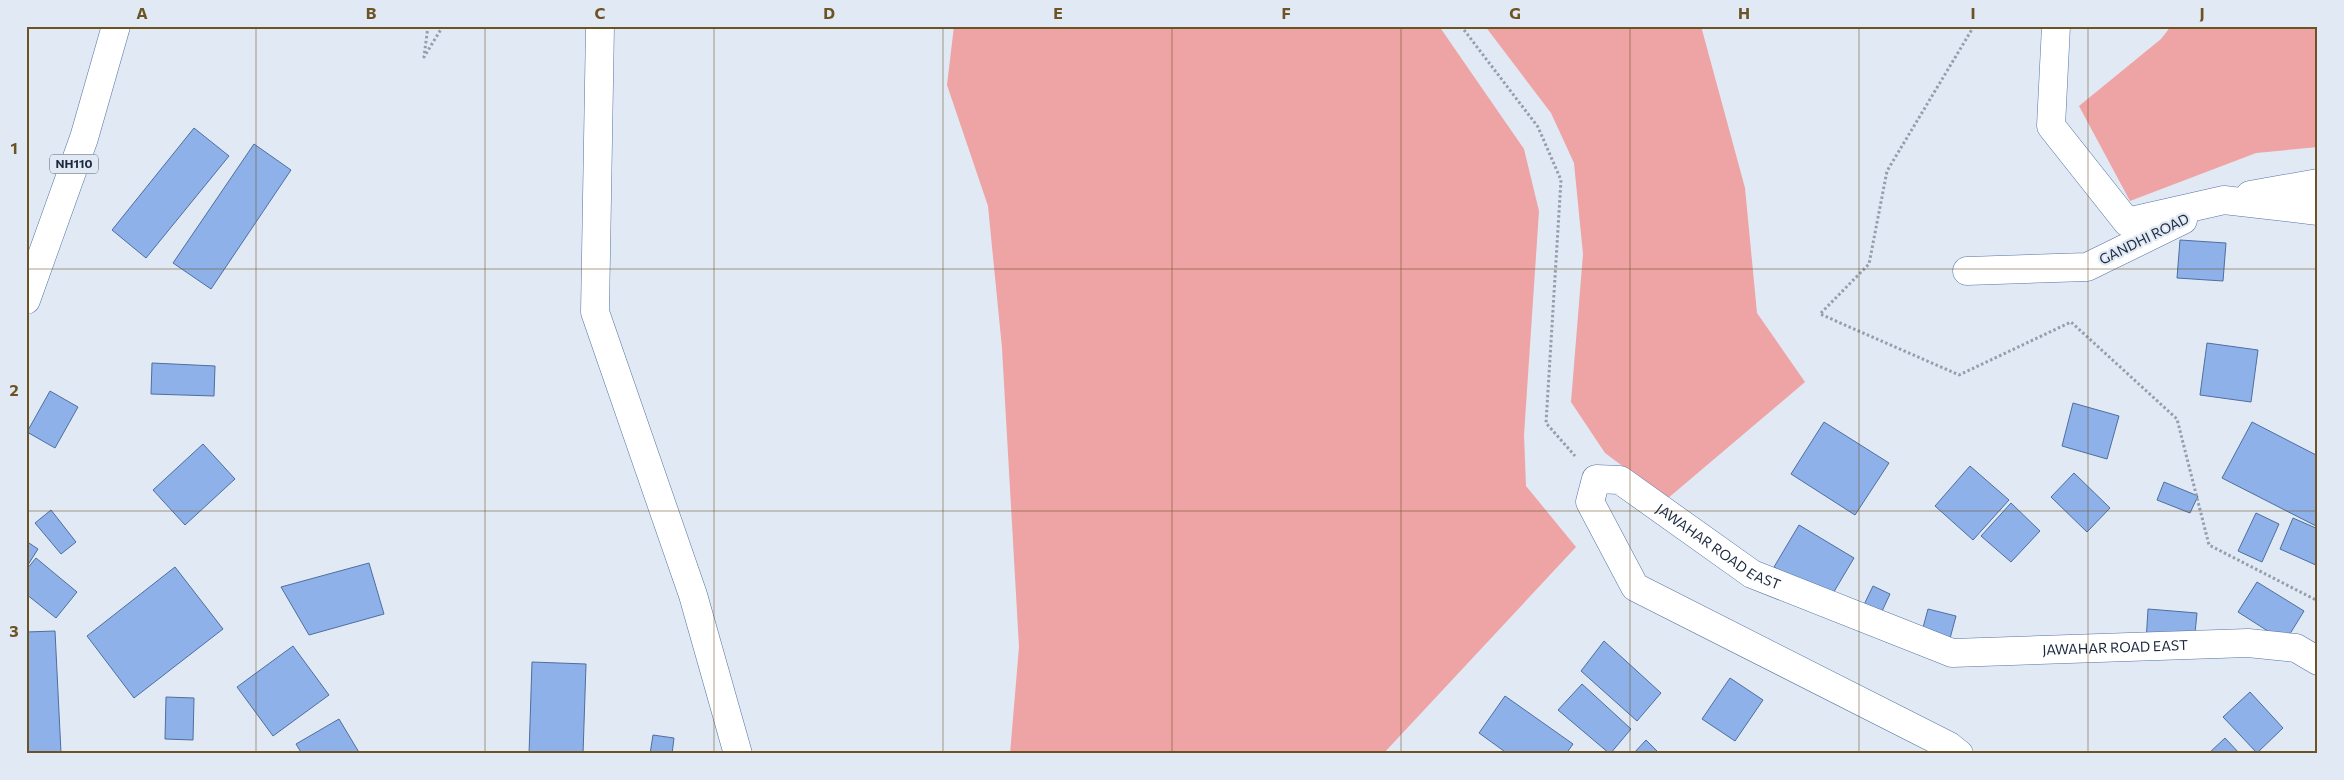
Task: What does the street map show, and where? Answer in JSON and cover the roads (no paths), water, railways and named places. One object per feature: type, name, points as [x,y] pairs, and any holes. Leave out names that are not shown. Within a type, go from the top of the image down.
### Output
[{"type":"main road","name":"NH110","points":[[26,300],[84,138],[116,26]]},
{"type":"main road","points":[[600,26],[595,312],[693,595],[738,754]]},
{"type":"main road","points":[[2056,26],[2051,126],[2127,222],[2224,200],[2318,211]]},
{"type":"main road","name":"GANDHI ROAD","points":[[1967,271],[2087,267],[2224,200],[2318,183]]},
{"type":"main road","name":"JAWAHAR ROAD EAST","points":[[1959,754],[1949,746],[1635,586],[1590,502],[1596,479],[1620,480],[1752,574],[1952,653],[2248,643],[2296,648],[2318,661]]}]
